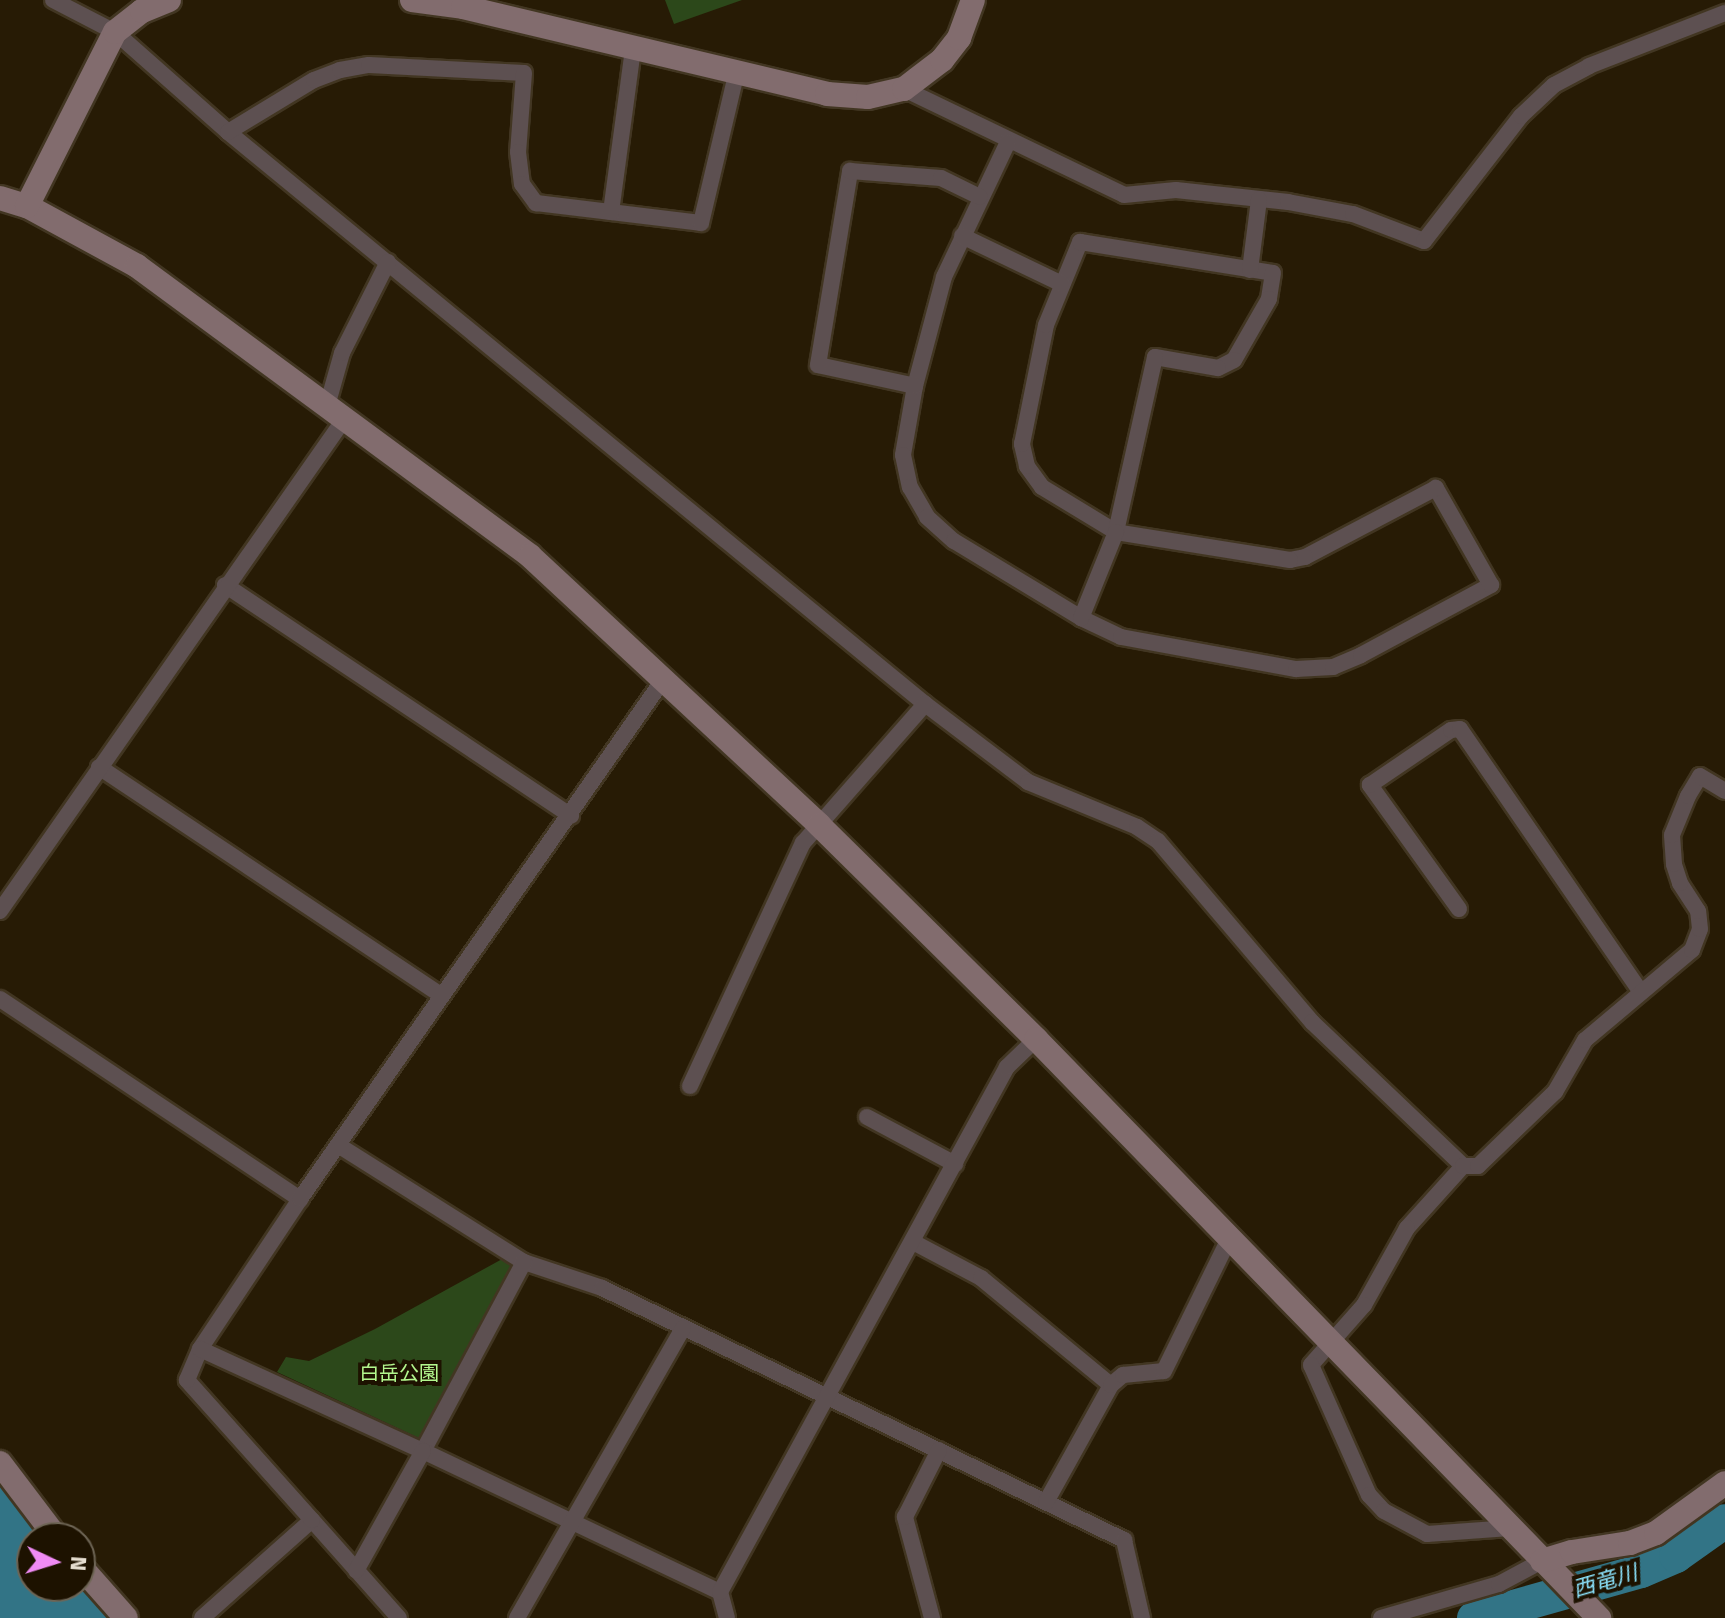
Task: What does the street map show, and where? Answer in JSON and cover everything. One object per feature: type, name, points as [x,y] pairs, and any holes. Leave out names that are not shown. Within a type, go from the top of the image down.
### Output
[{"type":"street","points":[[53,0],[115,32],[228,132],[925,704],[1028,782],[1137,827],[1158,841],[1312,1022],[1463,1166],[1478,1166],[1555,1092],[1585,1040],[1692,950],[1700,929],[1698,911],[1680,883],[1674,864],[1672,835],[1700,776],[1725,791]]},
{"type":"street","points":[[27,206],[115,32],[142,11],[169,0]]},
{"type":"street","points":[[412,0],[463,7],[736,75],[827,94],[868,97],[904,89],[942,60],[959,38],[973,0]]},
{"type":"street","points":[[904,89],[1008,142],[1124,195],[1176,190],[1353,214],[1424,241],[1521,116],[1554,85],[1589,66],[1725,13]]},
{"type":"street","points":[[611,212],[633,50]]},
{"type":"street","points":[[228,132],[314,80],[340,70],[369,65],[524,73],[518,152],[522,184],[536,203],[701,223],[736,75]]},
{"type":"street","points":[[1008,142],[944,277],[915,386],[903,455],[910,487],[927,517],[954,541],[1081,618],[1121,637],[1296,669],[1333,667],[1361,655],[1491,585],[1436,488],[1305,557],[1290,560],[1116,532],[1042,487],[1027,466],[1022,444],[1046,325],[1080,242],[1273,273],[1269,299],[1234,360],[1218,368],[1155,357],[1116,532],[1081,618]]},
{"type":"street","points":[[915,386],[818,365],[850,171],[941,178],[980,197]]},
{"type":"street","points":[[0,198],[27,206],[137,266],[530,556],[819,825],[1036,1039],[1593,1612]]},
{"type":"street","points":[[1250,270],[1259,200]]},
{"type":"street","points":[[962,236],[1062,284]]},
{"type":"street","points":[[0,911],[225,585],[336,412],[342,353],[388,262]]},
{"type":"street","points":[[225,585],[571,816]]},
{"type":"street","points":[[399,1618],[187,1380],[200,1349],[300,1199],[571,816],[663,680]]},
{"type":"street","points":[[690,1086],[803,843],[925,704]]},
{"type":"street","points":[[1459,909],[1370,785],[1451,730],[1460,729],[1640,991]]},
{"type":"street","points":[[99,767],[442,996]]},
{"type":"street","points":[[0,999],[300,1199]]},
{"type":"street","points":[[727,1618],[720,1592],[1007,1067],[1036,1039]]},
{"type":"street","points":[[867,1117],[955,1164]]},
{"type":"street","points":[[338,1145],[524,1262],[602,1288],[1124,1540],[1142,1618]]},
{"type":"street","points":[[1463,1166],[1407,1228],[1364,1305],[1311,1365],[1369,1495],[1384,1511],[1427,1534],[1510,1528]]},
{"type":"street","points":[[1046,1502],[1111,1385],[1123,1375],[1164,1371],[1230,1237]]},
{"type":"street","points":[[913,1242],[981,1278],[1111,1385]]},
{"type":"street","points":[[356,1571],[524,1262]]},
{"type":"street","points":[[517,1618],[683,1328]]},
{"type":"street","points":[[200,1349],[720,1592]]},
{"type":"street","points":[[932,1618],[905,1517],[939,1450]]},
{"type":"street","points":[[0,1463],[45,1522]]},
{"type":"street","points":[[1381,1618],[1499,1584],[1542,1561],[1572,1552],[1630,1543],[1656,1533],[1725,1483]]},
{"type":"street","points":[[202,1618],[312,1520]]},
{"type":"street","points":[[96,1584],[126,1618]]},
{"type":"green space","points":[[665,0],[742,0],[674,24]]},
{"type":"green space","name":"白岳公園","points":[[504,1258],[512,1266],[421,1439],[277,1372],[286,1357],[309,1361],[375,1329]]},
{"type":"water","points":[[0,1482],[34,1522],[16,1522],[16,1602],[96,1602],[96,1595],[116,1618],[0,1618]]},
{"type":"waterway","name":"西竜川","points":[[1474,1618],[1641,1571],[1676,1556],[1725,1521]]}]
